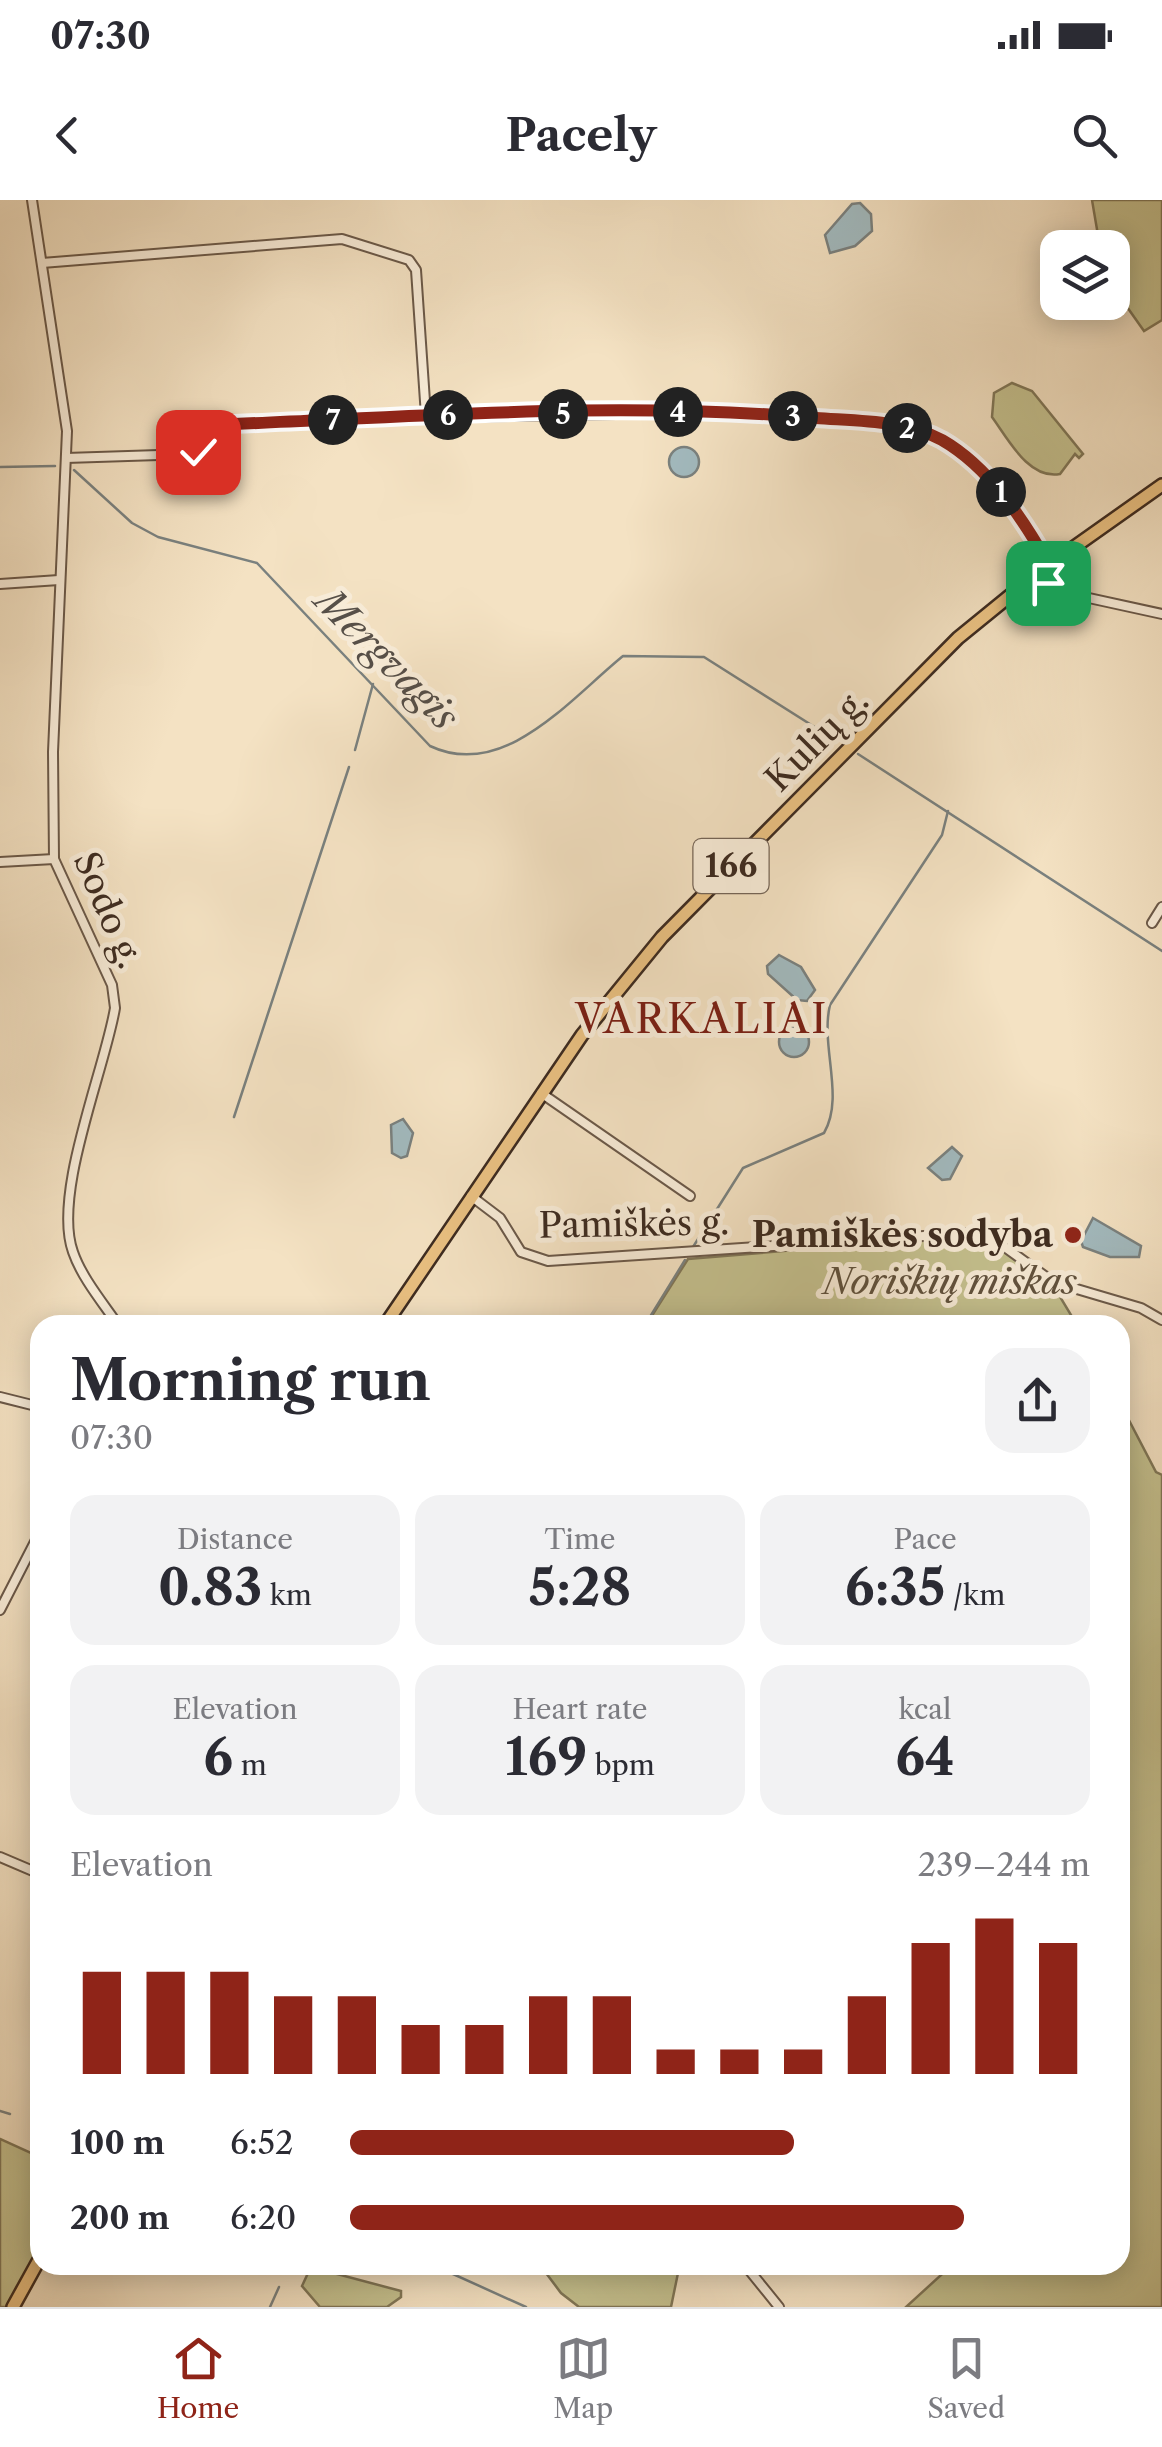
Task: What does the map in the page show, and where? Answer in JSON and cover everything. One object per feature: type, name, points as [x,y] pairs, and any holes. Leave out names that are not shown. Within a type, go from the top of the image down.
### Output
[{"type":"main road","name":"Kulių g.","points":[[392,1315],[599,1012],[692,904],[946,650],[1044,569],[1162,485]]},
{"type":"main road","points":[[14,2307],[31,2275]]},
{"type":"street","name":"Sodo g.","points":[[32,200],[65,412],[54,860],[114,995],[113,1021],[77,1157],[70,1228],[78,1262],[112,1315]]},
{"type":"street","points":[[42,263],[342,239],[409,260],[416,270],[426,416]]},
{"type":"street","points":[[66,458],[190,454],[234,424],[426,416],[742,412],[919,430],[944,441],[1007,497],[1044,569],[1066,593],[1162,614]]},
{"type":"street","points":[[0,584],[59,580]]},
{"type":"street","points":[[0,862],[54,860]]},
{"type":"street","points":[[1152,922],[1162,907]]},
{"type":"street","points":[[540,1093],[690,1196]]},
{"type":"street","name":"Pamiškės g.","points":[[470,1196],[500,1218],[521,1252],[548,1261],[984,1232],[1053,1282],[1142,1308],[1162,1320]]},
{"type":"street","points":[[0,1397],[30,1404]]},
{"type":"street","points":[[0,1610],[3,1592],[30,1548]]},
{"type":"street","points":[[0,1857],[30,1870]]},
{"type":"street","points":[[753,2275],[779,2307]]},
{"type":"green space","points":[[1092,200],[1162,200],[1162,320],[1144,331],[1130,311],[1130,230],[1097,230]]},
{"type":"green space","points":[[1012,383],[1032,391],[1083,454],[1079,458],[1075,454],[1060,474],[1039,471],[1029,464],[992,417],[994,393]]},
{"type":"green space","name":"Noriškių miškas","points":[[987,1236],[1053,1285],[1071,1315],[652,1315],[688,1259]]},
{"type":"green space","points":[[1130,1422],[1156,1472],[1162,1475],[1162,2307],[906,2307],[941,2275],[1130,2275]]},
{"type":"green space","points":[[0,2139],[30,2152],[30,2266],[8,2307],[0,2307]]},
{"type":"green space","points":[[307,2275],[341,2275],[401,2291],[401,2297],[387,2307],[320,2307],[302,2286]]},
{"type":"green space","points":[[548,2275],[678,2275],[671,2307],[579,2307],[561,2293]]},
{"type":"water","points":[[860,203],[871,214],[872,231],[855,246],[830,253],[825,235],[852,204]]},
{"type":"water","points":[[684,447],[695,451],[699,462],[695,473],[684,477],[673,473],[669,462],[673,451]]},
{"type":"water","points":[[779,955],[801,967],[815,990],[807,1001],[797,1000],[768,974],[767,966]]},
{"type":"water","points":[[794,1027],[804,1032],[809,1042],[804,1052],[794,1057],[784,1052],[779,1042],[784,1032]]},
{"type":"water","points":[[403,1119],[413,1133],[407,1156],[401,1158],[392,1153],[391,1125]]},
{"type":"water","points":[[952,1147],[962,1156],[950,1179],[942,1180],[928,1168]]},
{"type":"water","points":[[1093,1218],[1141,1246],[1139,1257],[1110,1257],[1083,1247],[1081,1241]]},
{"type":"waterway","name":"Mergvagis","points":[[0,467],[55,466]]},
{"type":"waterway","name":"Mergvagis","points":[[74,470],[132,523],[158,537],[257,563],[430,746],[457,754],[484,753],[510,744],[558,713],[623,656],[704,657],[832,738]]},
{"type":"waterway","points":[[355,750],[373,684]]},
{"type":"waterway","name":"Mergvagis","points":[[858,754],[1162,951]]},
{"type":"waterway","points":[[234,1117],[349,767]]},
{"type":"waterway","points":[[693,1247],[743,1168],[824,1133],[832,1104],[830,1005],[942,835],[948,811]]},
{"type":"waterway","points":[[651,1315],[685,1260]]},
{"type":"waterway","points":[[0,2111],[10,2114]]},
{"type":"waterway","points":[[455,2275],[526,2307]]},
{"type":"waterway","points":[[270,2307],[279,2287]]},
{"type":"place","name":"Pamiškės sodyba","points":[[1073,1235]]},
{"type":"district","name":"VARKALIAI","points":[[702,1019]]},
{"type":"route","points":[[198,452],[212,436],[234,424],[426,416],[725,412],[878,423],[919,430],[944,441],[1007,497],[1049,565],[1039,572],[1048,583]]}]
